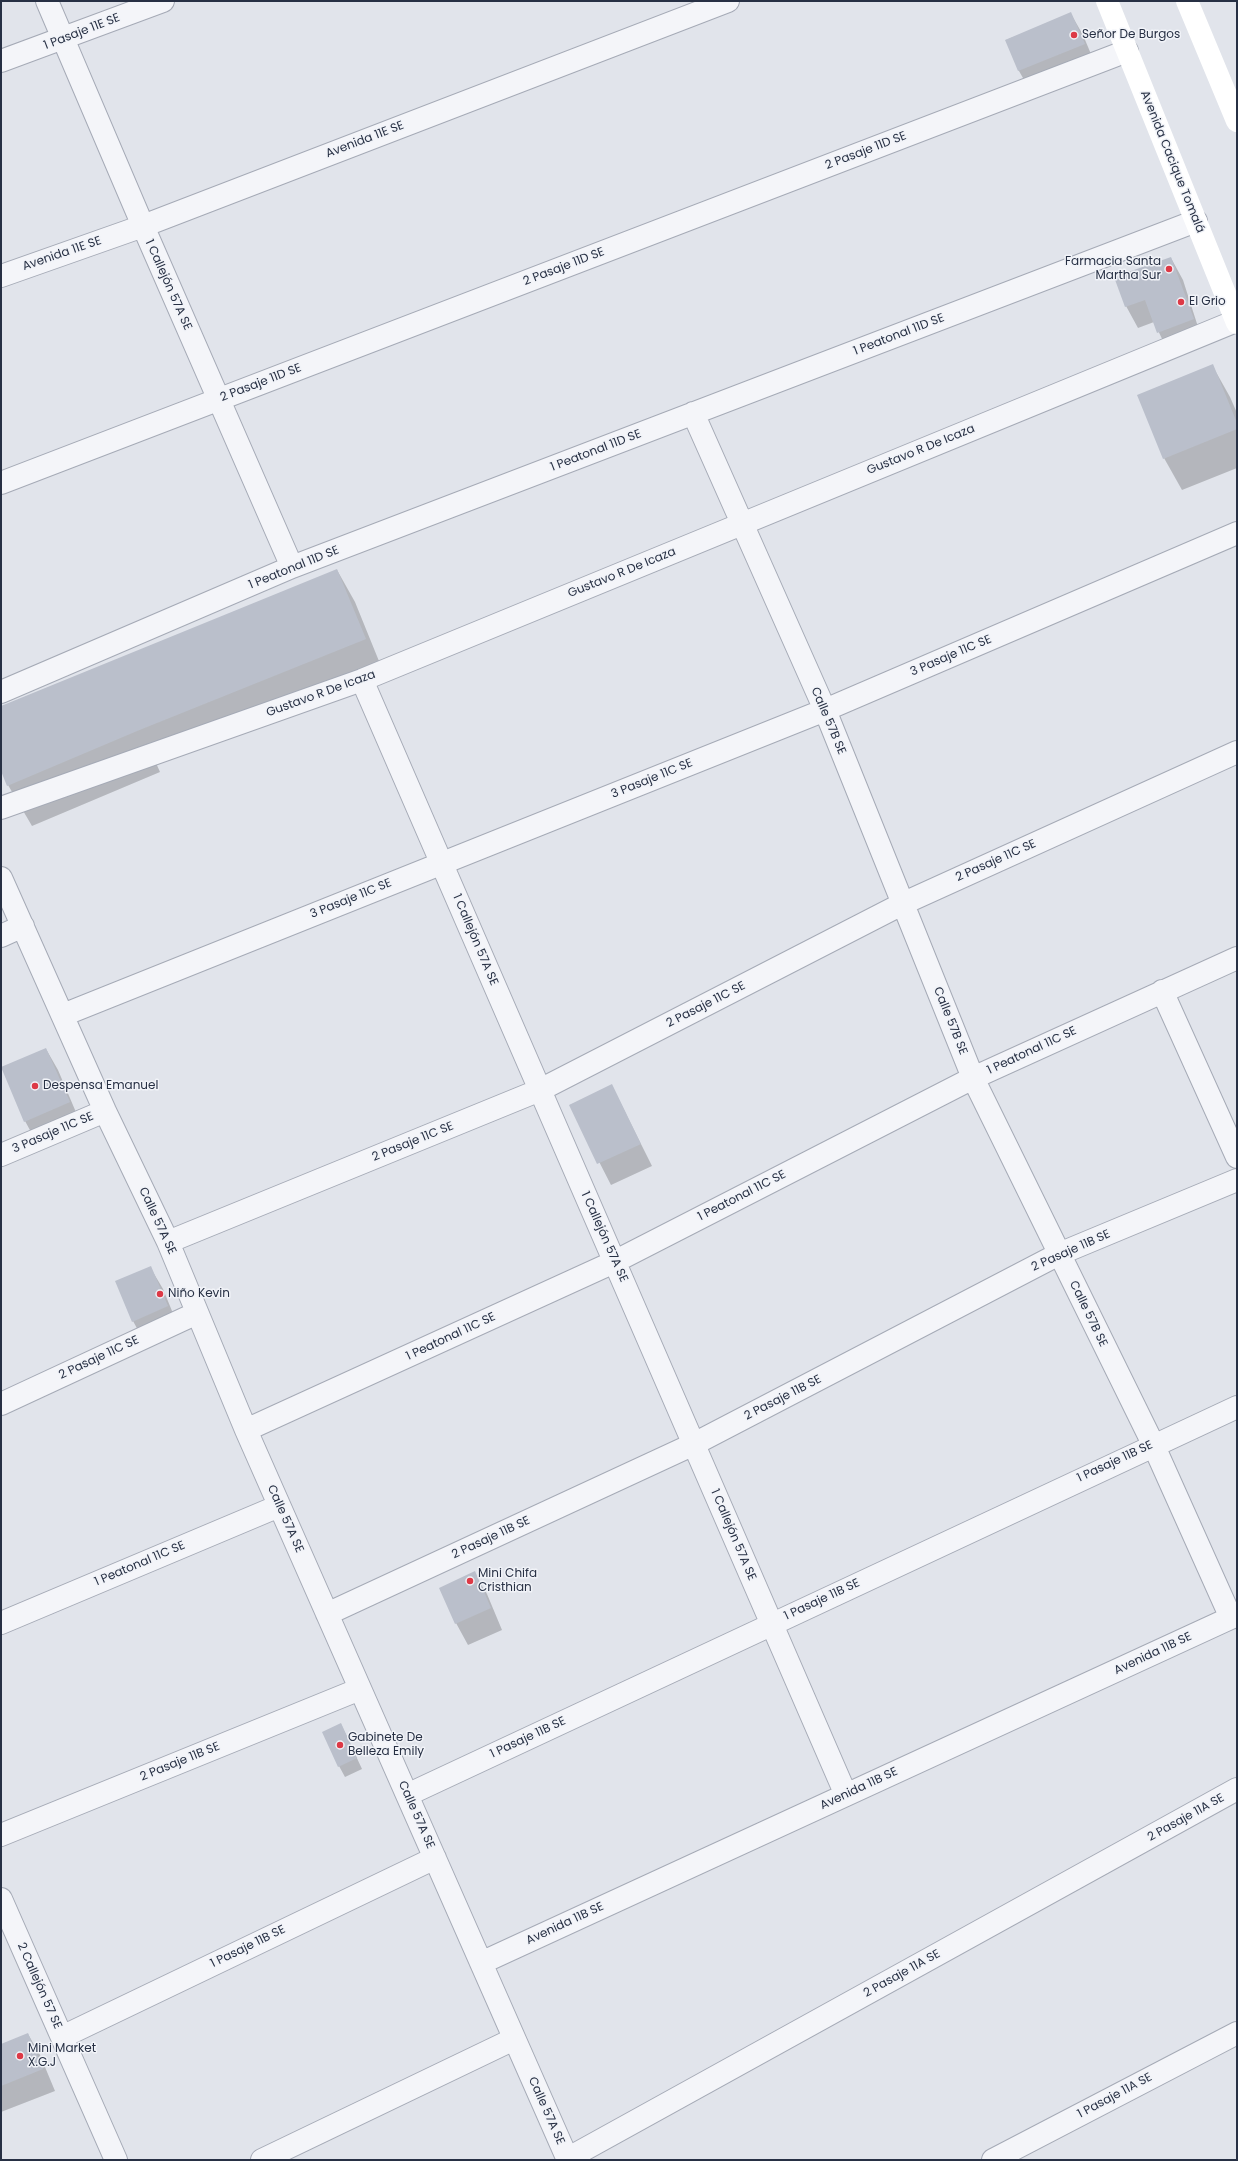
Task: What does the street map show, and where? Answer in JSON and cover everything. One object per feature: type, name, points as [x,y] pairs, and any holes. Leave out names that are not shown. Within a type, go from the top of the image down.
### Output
[{"type":"main road","name":"Avenida Cacique Tomalá","points":[[1107,1],[1237,322]]},
{"type":"main road","points":[[1187,1],[1237,121]]},
{"type":"street","name":"1 Callejón 57A SE","points":[[48,1],[143,226],[292,568]]},
{"type":"street","name":"1 Pasaje 11E SE","points":[[1,61],[64,39],[163,1]]},
{"type":"street","name":"Avenida 11E SE","points":[[1,276],[143,226],[728,1]]},
{"type":"street","name":"2 Pasaje 11D SE","points":[[1,483],[1126,51]]},
{"type":"street","name":"1 Peatonal 11D SE","points":[[1,692],[292,568],[1196,221]]},
{"type":"street","name":"Gustavo R De Icaza","points":[[1,808],[362,680],[742,523],[1237,322]]},
{"type":"street","name":"Calle 57B SE","points":[[693,413],[825,710],[973,1078],[1153,1444],[1234,1616]]},
{"type":"street","name":"3 Pasaje 11C SE","points":[[63,1015],[825,710],[1237,533]]},
{"type":"street","name":"1 Callejón 57A SE","points":[[362,680],[846,1795]]},
{"type":"street","name":"2 Pasaje 11C SE","points":[[168,1242],[540,1090],[902,904],[1237,752]]},
{"type":"street","name":"Calle 57A SE","points":[[1,878],[105,1111],[168,1242],[279,1506],[567,2159]]},
{"type":"street","points":[[1,936],[23,926]]},
{"type":"street","name":"1 Peatonal 11C SE","points":[[246,1430],[614,1262],[973,1078],[1162,990],[1237,958]]},
{"type":"street","points":[[1162,990],[1237,1157]]},
{"type":"street","name":"3 Pasaje 11C SE","points":[[1,1154],[105,1111]]},
{"type":"street","name":"2 Pasaje 11B SE","points":[[327,1614],[694,1444],[1059,1254],[1237,1180]]},
{"type":"street","name":"2 Pasaje 11C SE","points":[[1,1404],[197,1312]]},
{"type":"street","name":"1 Pasaje 11B SE","points":[[407,1795],[1153,1444],[1237,1406]]},
{"type":"street","name":"1 Peatonal 11C SE","points":[[1,1623],[279,1506]]},
{"type":"street","name":"Avenida 11B SE","points":[[481,1963],[1234,1616]]},
{"type":"street","name":"2 Pasaje 11B SE","points":[[1,1835],[360,1689]]},
{"type":"street","name":"2 Pasaje 11A SE","points":[[567,2159],[1237,1789]]},
{"type":"street","name":"1 Pasaje 11B SE","points":[[62,2037],[435,1858]]},
{"type":"street","name":"2 Callejón 57 SE","points":[[1,1899],[116,2160]]},
{"type":"street","name":"1 Pasaje 11A SE","points":[[993,2160],[1237,2033]]},
{"type":"street","points":[[262,2160],[514,2039]]},
{"type":"building","points":[[1071,12],[1085,44],[1018,71],[1005,40]]},
{"type":"building","points":[[1171,257],[1194,319],[1157,333],[1145,300],[1125,307],[1114,277]]},
{"type":"building","points":[[1213,364],[1237,423],[1237,429],[1163,459],[1137,395]]},
{"type":"building","points":[[337,569],[366,639],[137,731],[7,786],[1,771],[1,706]]},
{"type":"building","name":"Despensa Emanuel","points":[[46,1048],[70,1102],[24,1122],[1,1067]]},
{"type":"building","points":[[612,1084],[641,1144],[597,1164],[569,1105]]},
{"type":"building","points":[[151,1266],[168,1306],[132,1322],[115,1281]]},
{"type":"building","points":[[475,1571],[491,1608],[455,1624],[439,1588]]},
{"type":"building","name":"Gabinete De Belleza Emily","points":[[341,1723],[357,1758],[338,1767],[322,1732]]},
{"type":"building","name":"Mini Market X.G.J","points":[[28,2033],[43,2069],[1,2086],[1,2044]]},
{"type":"place","name":"Señor De Burgos","points":[[1074,35]]},
{"type":"place","name":"Farmacia Santa Martha Sur","points":[[1169,269]]},
{"type":"place","name":"El Grio","points":[[1181,302]]},
{"type":"place","name":"Despensa Emanuel","points":[[35,1086]]},
{"type":"place","name":"Niño Kevin","points":[[160,1294]]},
{"type":"place","name":"Mini Chifa Cristhian","points":[[470,1581]]},
{"type":"place","name":"Gabinete De Belleza Emily","points":[[340,1745]]},
{"type":"place","name":"Mini Market X.G.J","points":[[20,2056]]}]
